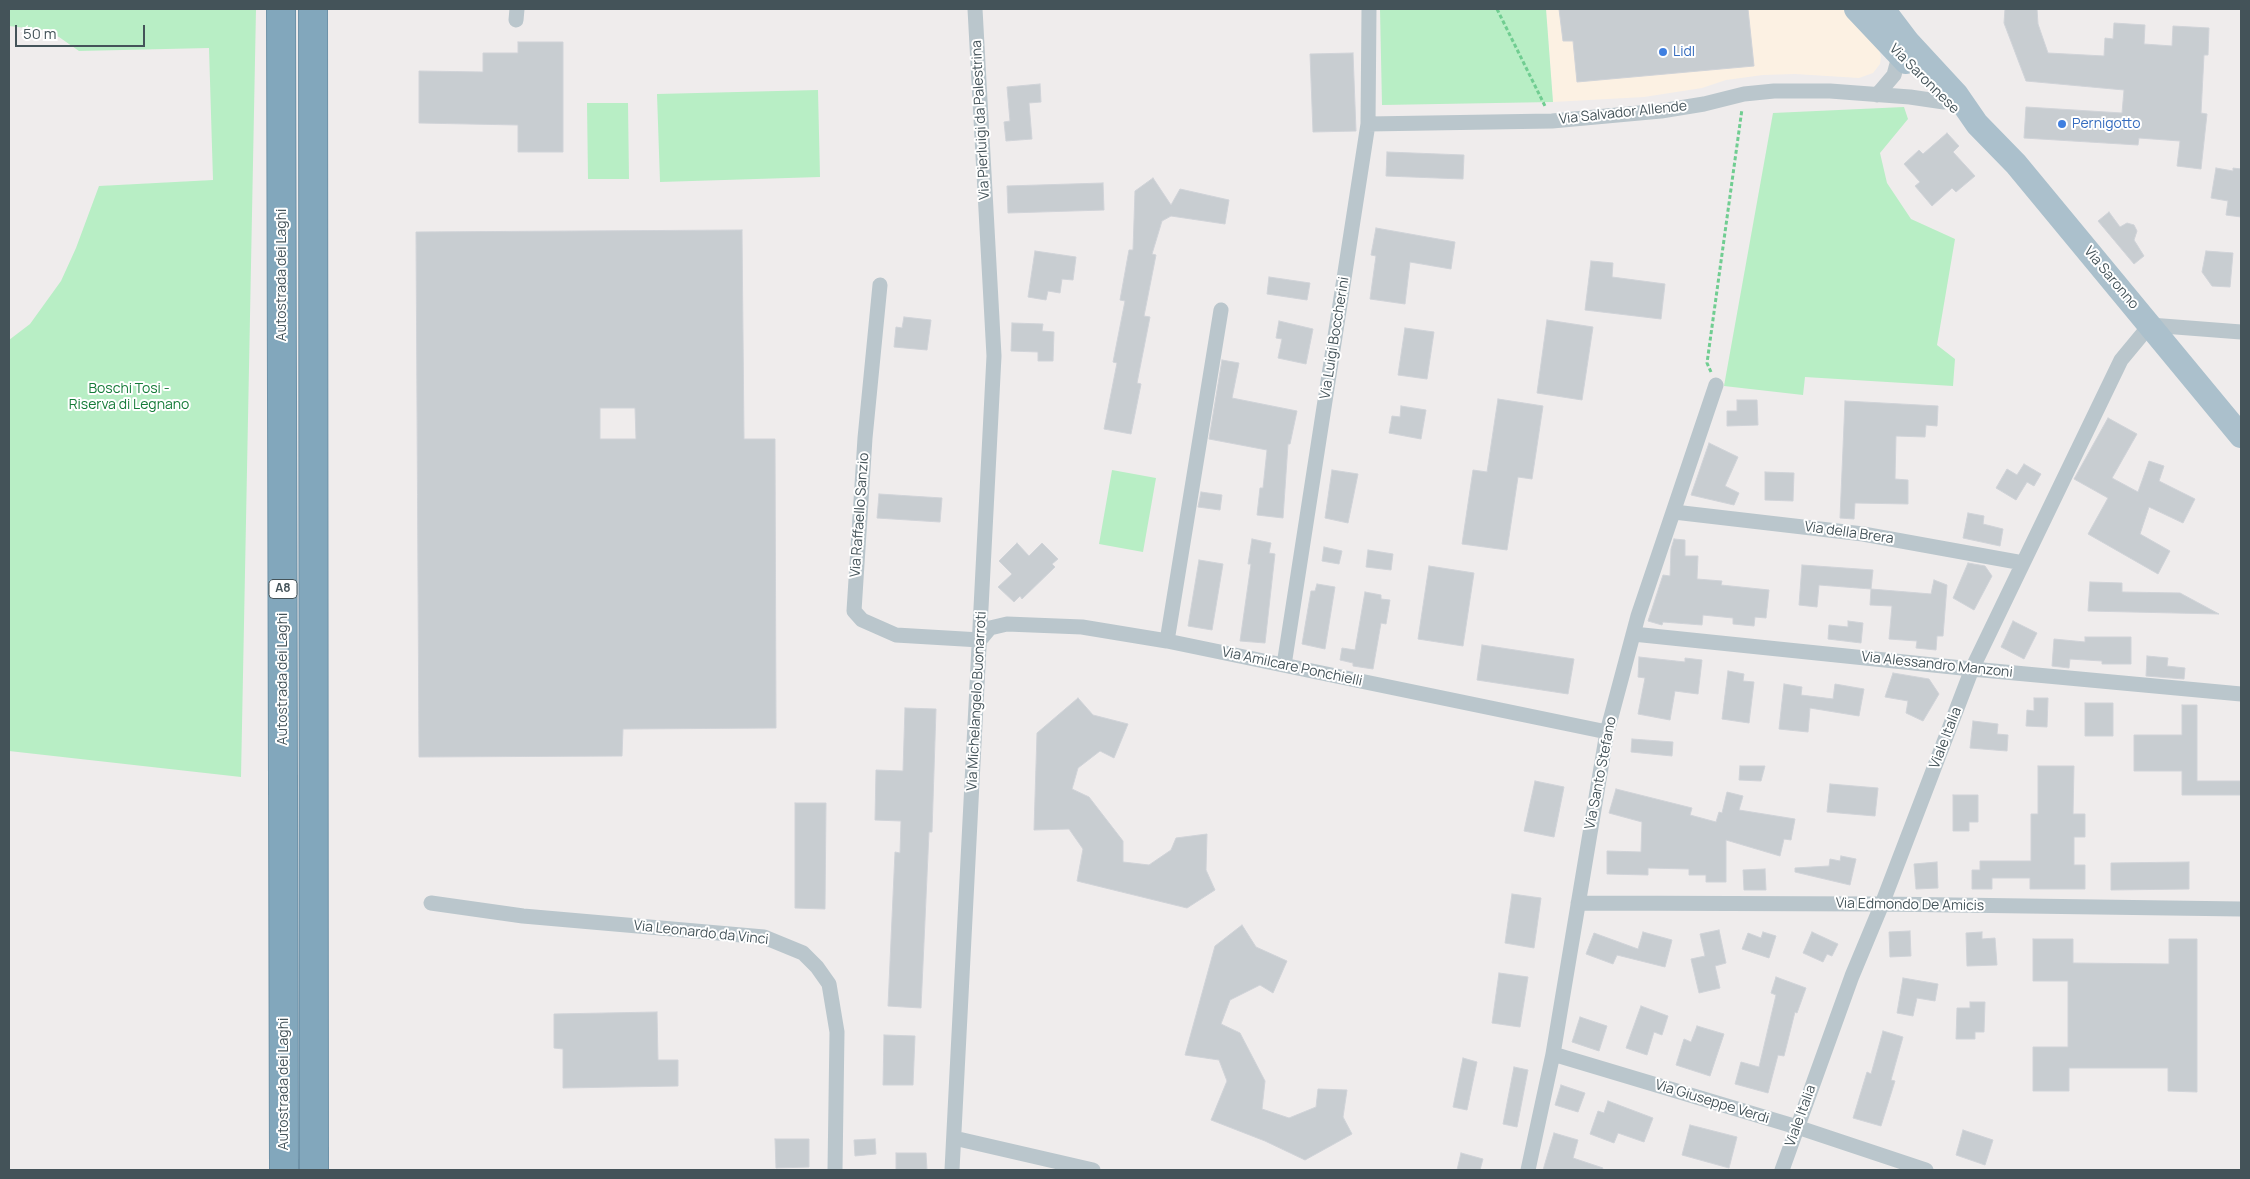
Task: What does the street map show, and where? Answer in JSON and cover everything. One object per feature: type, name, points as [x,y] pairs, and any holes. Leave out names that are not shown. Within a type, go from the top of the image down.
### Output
[{"type":"highway","name":"Autostrada dei Laghi","points":[[282,9],[284,1170]]},
{"type":"highway","name":"A8","points":[[313,9],[314,1170]]},
{"type":"main road","name":"Via Saronnese","points":[[1856,9],[1944,102],[1959,115],[1977,124]]},
{"type":"main road","name":"Via Saronnese","points":[[1883,9],[1908,42],[1957,95],[1977,124]]},
{"type":"main road","name":"Via Saronno","points":[[1977,124],[2016,164],[2241,436]]},
{"type":"street","name":"Via Pierluigi da Palestrina","points":[[975,9],[987,231]]},
{"type":"street","name":"Via Luigi Boccherini","points":[[1284,665],[1368,124],[1368,9]]},
{"type":"street","points":[[1877,95],[1890,82],[1897,68],[1898,60],[1895,50]]},
{"type":"street","name":"Via Salvador Allende","points":[[1368,124],[1552,120],[1661,111],[1704,104],[1744,94],[1774,90],[1830,91],[1944,102]]},
{"type":"street","name":"Via Michelangelo Buonarroti","points":[[952,1170],[994,356],[987,231]]},
{"type":"street","name":"Via Raffaello Sanzio","points":[[880,285],[865,438],[854,611],[862,620],[896,635],[980,640]]},
{"type":"street","points":[[1166,641],[1221,310]]},
{"type":"street","points":[[2150,325],[2241,332]]},
{"type":"street","name":"Viale Italia","points":[[1782,1170],[1852,976],[1882,904],[1972,669],[2121,360],[2150,325]]},
{"type":"street","name":"Via Santo Stefano","points":[[1528,1170],[1553,1054],[1607,732],[1633,634],[1716,385]]},
{"type":"street","name":"Via della Brera","points":[[1674,512],[1862,534],[2023,563]]},
{"type":"street","name":"Via Amilcare Ponchielli","points":[[980,640],[990,628],[1006,624],[1082,627],[1166,641],[1607,732]]},
{"type":"street","name":"Via Alessandro Manzoni","points":[[1633,634],[1972,669],[2241,694]]},
{"type":"street","name":"Via Leonardo da Vinci","points":[[430,903],[523,916],[764,938],[804,953],[829,984],[837,1032],[835,1170]]},
{"type":"street","name":"Via Edmondo De Amicis","points":[[1578,904],[1882,904],[2241,910]]},
{"type":"street","name":"Via Giuseppe Verdi","points":[[1553,1054],[1797,1127],[1926,1170]]},
{"type":"street","points":[[954,1138],[1092,1170]]},
{"type":"path","points":[[1497,9],[1552,120]]},
{"type":"path","points":[[1716,385],[1707,364],[1744,94]]},
{"type":"shaded area","points":[[1546,9],[1845,9],[1879,50],[1880,64],[1873,73],[1859,78],[1795,74],[1763,75],[1726,80],[1702,88],[1644,97],[1553,102]]},
{"type":"green space","name":"Boschi Tosi - Riserva di Legnano","points":[[9,9],[256,9],[241,777],[9,751],[9,340],[30,324],[61,281],[76,248],[99,186],[213,180],[209,48],[79,51],[59,37],[43,30],[9,26]]},
{"type":"green space","points":[[1380,9],[1546,9],[1553,102],[1382,105]]},
{"type":"green space","points":[[818,90],[820,177],[660,182],[657,94]]},
{"type":"green space","points":[[587,103],[628,103],[629,179],[588,179]]},
{"type":"green space","points":[[1904,107],[1908,119],[1880,153],[1887,183],[1911,219],[1955,239],[1937,345],[1955,359],[1953,386],[1805,377],[1803,395],[1724,386],[1773,113]]},
{"type":"green space","points":[[1112,470],[1156,478],[1143,552],[1099,544]]},
{"type":"building","name":"Lidl","points":[[1559,9],[1748,9],[1754,66],[1577,82],[1573,41],[1563,41]]},
{"type":"building","points":[[2005,9],[2037,9],[2038,24],[2048,53],[2104,56],[2105,38],[2113,39],[2114,23],[2145,25],[2144,44],[2172,46],[2173,26],[2209,28],[2208,55],[2204,55],[2201,113],[2207,114],[2201,169],[2177,166],[2180,141],[2139,138],[2138,145],[2024,138],[2026,107],[2122,113],[2124,90],[2026,81],[2004,23]]},
{"type":"building","points":[[518,42],[563,42],[563,152],[518,152],[518,125],[419,123],[419,71],[483,72],[483,53],[518,53]]},
{"type":"building","points":[[1353,53],[1356,131],[1313,132],[1310,54]]},
{"type":"building","points":[[1040,84],[1041,102],[1029,103],[1032,139],[1006,141],[1004,122],[1010,121],[1007,87]]},
{"type":"building","points":[[1947,133],[1959,146],[1953,152],[1975,176],[1956,192],[1952,188],[1932,206],[1915,186],[1920,182],[1904,164],[1919,150],[1923,154]]},
{"type":"building","points":[[1387,152],[1464,155],[1463,179],[1386,176]]},
{"type":"building","points":[[2216,168],[2233,171],[2233,168],[2241,169],[2241,217],[2226,215],[2228,201],[2211,198]]},
{"type":"building","points":[[1153,178],[1171,205],[1180,189],[1229,200],[1225,224],[1171,216],[1162,221],[1152,254],[1156,255],[1144,316],[1150,317],[1137,383],[1141,384],[1131,434],[1104,429],[1117,363],[1113,362],[1125,301],[1120,300],[1129,250],[1133,250],[1135,191]]},
{"type":"building","points":[[1103,183],[1104,210],[1008,213],[1007,186]]},
{"type":"building","points":[[2109,212],[2120,227],[2127,223],[2134,225],[2137,231],[2134,240],[2144,256],[2134,264],[2098,221]]},
{"type":"building","points":[[1376,228],[1455,242],[1451,269],[1410,262],[1405,304],[1370,299],[1376,256],[1371,255]]},
{"type":"building","points":[[742,230],[744,439],[775,439],[776,728],[623,729],[622,756],[419,757],[416,232]],"holes":[[[600,408],[635,408],[636,439],[600,439]]]},
{"type":"building","points":[[1035,251],[1076,257],[1073,280],[1062,279],[1060,293],[1048,291],[1046,300],[1028,297]]},
{"type":"building","points":[[2206,251],[2233,253],[2230,287],[2212,286],[2202,272]]},
{"type":"building","points":[[1591,261],[1613,263],[1612,277],[1665,284],[1661,319],[1585,310]]},
{"type":"building","points":[[1269,277],[1310,283],[1307,300],[1267,294]]},
{"type":"building","points":[[904,317],[931,320],[927,350],[894,347],[896,327],[902,328]]},
{"type":"building","points":[[1547,320],[1593,327],[1582,400],[1537,393]]},
{"type":"building","points":[[1279,321],[1313,329],[1306,364],[1278,358],[1282,339],[1276,338]]},
{"type":"building","points":[[1012,323],[1043,324],[1042,331],[1054,332],[1053,361],[1038,361],[1038,352],[1011,351]]},
{"type":"building","points":[[1405,328],[1434,332],[1427,379],[1398,375]]},
{"type":"building","points":[[1222,360],[1239,363],[1232,398],[1297,411],[1290,444],[1288,444],[1283,518],[1257,515],[1260,488],[1263,488],[1267,450],[1209,439]]},
{"type":"building","points":[[1498,399],[1543,406],[1532,479],[1518,477],[1507,550],[1462,544],[1473,470],[1487,472]]},
{"type":"building","points":[[1737,400],[1757,400],[1758,425],[1727,426],[1727,411],[1737,411]]},
{"type":"building","points":[[1845,401],[1938,406],[1937,426],[1926,425],[1925,437],[1896,436],[1895,479],[1908,480],[1908,504],[1855,503],[1854,519],[1840,518]]},
{"type":"building","points":[[1401,406],[1426,410],[1421,439],[1389,433],[1392,416],[1400,417]]},
{"type":"building","points":[[2108,418],[2137,434],[2112,478],[2138,492],[2149,461],[2164,466],[2159,481],[2195,499],[2183,523],[2149,507],[2140,534],[2170,551],[2158,574],[2088,534],[2108,498],[2074,479]]},
{"type":"building","points":[[1709,443],[1738,457],[1725,486],[1739,493],[1734,505],[1691,495]]},
{"type":"building","points":[[2024,464],[2041,474],[2034,486],[2027,482],[2016,500],[1996,488],[2007,469],[2017,475]]},
{"type":"building","points":[[1332,470],[1358,474],[1348,523],[1325,518]]},
{"type":"building","points":[[1765,472],[1794,473],[1793,501],[1765,500]]},
{"type":"building","points":[[1201,492],[1222,495],[1220,510],[1198,507]]},
{"type":"building","points":[[879,494],[942,498],[940,522],[877,518]]},
{"type":"building","points":[[1968,513],[1984,516],[1983,524],[2003,529],[2000,546],[1963,538]]},
{"type":"building","points":[[1252,539],[1271,543],[1269,553],[1275,554],[1265,643],[1240,641],[1251,564],[1248,564]]},
{"type":"building","points":[[1674,539],[1685,540],[1685,556],[1698,556],[1697,579],[1722,581],[1721,585],[1769,590],[1766,618],[1755,617],[1754,626],[1733,624],[1733,618],[1703,615],[1702,625],[1663,622],[1662,625],[1648,621],[1663,575],[1670,576],[1671,549]]},
{"type":"building","points":[[1017,543],[1029,556],[1042,543],[1058,559],[1052,564],[1055,567],[1022,599],[1020,596],[1014,602],[998,587],[1012,574],[999,561]]},
{"type":"building","points":[[1324,547],[1342,551],[1339,564],[1322,561]]},
{"type":"building","points":[[1368,550],[1393,554],[1391,570],[1366,567]]},
{"type":"building","points":[[1199,560],[1223,564],[1212,630],[1188,626]]},
{"type":"building","points":[[1968,563],[1985,566],[1992,576],[1974,610],[1953,598]]},
{"type":"building","points":[[1802,565],[1873,570],[1871,589],[1819,585],[1817,607],[1799,605]]},
{"type":"building","points":[[1429,566],[1474,573],[1463,646],[1418,639]]},
{"type":"building","points":[[1934,580],[1947,585],[1943,636],[1937,636],[1936,650],[1916,648],[1917,641],[1889,639],[1892,606],[1870,605],[1871,589],[1931,594]]},
{"type":"building","points":[[2090,582],[2122,583],[2122,592],[2180,593],[2219,614],[2088,611]]},
{"type":"building","points":[[1317,584],[1335,587],[1325,649],[1302,644],[1311,591],[1315,591]]},
{"type":"building","points":[[1365,592],[1381,595],[1381,599],[1390,600],[1386,624],[1381,623],[1373,669],[1353,666],[1353,663],[1340,660],[1342,648],[1355,650]]},
{"type":"building","points":[[1848,621],[1863,623],[1861,643],[1828,639],[1829,625],[1848,627]]},
{"type":"building","points":[[2013,621],[2037,633],[2024,659],[2001,647]]},
{"type":"building","points":[[2085,637],[2131,637],[2131,664],[2102,664],[2102,661],[2070,659],[2069,668],[2052,666],[2054,639],[2085,642]]},
{"type":"building","points":[[1482,645],[1574,659],[1568,694],[1477,680]]},
{"type":"building","points":[[2147,656],[2168,658],[2167,666],[2185,668],[2184,679],[2146,676]]},
{"type":"building","points":[[1639,657],[1685,662],[1685,658],[1702,660],[1698,694],[1675,691],[1670,720],[1638,714],[1645,678],[1638,677]]},
{"type":"building","points":[[1728,671],[1744,674],[1743,681],[1754,682],[1749,723],[1722,719]]},
{"type":"building","points":[[1893,673],[1929,679],[1939,694],[1923,721],[1906,713],[1908,701],[1885,697]]},
{"type":"building","points":[[1784,684],[1802,687],[1801,695],[1833,699],[1835,684],[1864,689],[1859,716],[1810,708],[1808,732],[1779,729]]},
{"type":"building","points":[[1078,698],[1093,715],[1128,724],[1114,758],[1100,751],[1078,768],[1072,789],[1089,797],[1123,841],[1123,862],[1149,865],[1171,850],[1176,838],[1207,834],[1206,870],[1215,890],[1187,908],[1077,881],[1083,849],[1069,829],[1034,830],[1037,733]]},
{"type":"building","points":[[2034,698],[2048,698],[2047,727],[2026,726],[2027,710],[2034,711]]},
{"type":"building","points":[[2085,703],[2113,703],[2113,736],[2085,736]]},
{"type":"building","points":[[2182,705],[2197,705],[2197,781],[2241,781],[2241,795],[2182,795],[2182,771],[2134,771],[2134,735],[2182,735]]},
{"type":"building","points":[[905,708],[936,709],[932,832],[929,832],[921,1008],[888,1006],[895,852],[900,853],[901,821],[875,820],[876,770],[903,771]]},
{"type":"building","points":[[1973,721],[1998,724],[1997,734],[2008,735],[2007,751],[1970,748]]},
{"type":"building","points":[[1632,739],[1673,742],[1672,756],[1631,752]]},
{"type":"building","points":[[1740,766],[1765,766],[1761,781],[1739,780]]},
{"type":"building","points":[[2038,766],[2074,766],[2073,814],[2085,814],[2085,837],[2074,837],[2074,865],[2085,865],[2085,889],[2030,889],[2030,878],[1992,878],[1992,889],[1972,889],[1972,870],[1980,870],[1980,861],[2031,861],[2031,814],[2038,814]]},
{"type":"building","points":[[1535,781],[1564,787],[1554,837],[1524,831]]},
{"type":"building","points":[[1830,784],[1878,788],[1875,816],[1827,812]]},
{"type":"building","points":[[1616,789],[1692,808],[1690,815],[1716,822],[1719,812],[1722,813],[1727,792],[1743,796],[1739,810],[1795,819],[1791,840],[1784,839],[1780,856],[1726,840],[1726,882],[1706,882],[1706,875],[1689,875],[1689,869],[1648,868],[1648,875],[1607,874],[1607,851],[1641,852],[1642,822],[1609,813]]},
{"type":"building","points":[[1953,795],[1978,795],[1978,822],[1969,822],[1969,831],[1953,831]]},
{"type":"building","points":[[795,803],[826,803],[825,909],[795,908]]},
{"type":"building","points":[[1841,856],[1856,859],[1850,885],[1795,872],[1795,868],[1829,866],[1830,859],[1840,861]]},
{"type":"building","points":[[1937,862],[1938,888],[1916,889],[1914,864]]},
{"type":"building","points":[[2189,862],[2189,889],[2111,890],[2111,863]]},
{"type":"building","points":[[1765,869],[1766,890],[1744,890],[1743,870]]},
{"type":"building","points":[[1512,894],[1541,898],[1534,948],[1505,943]]},
{"type":"building","points":[[1242,925],[1256,947],[1287,961],[1273,993],[1260,985],[1230,1000],[1221,1024],[1240,1033],[1265,1081],[1262,1109],[1289,1118],[1316,1107],[1318,1089],[1347,1090],[1343,1117],[1352,1134],[1305,1160],[1265,1141],[1211,1120],[1227,1081],[1219,1060],[1185,1055],[1215,946]]},
{"type":"building","points":[[1719,930],[1726,963],[1715,966],[1720,988],[1699,993],[1691,959],[1705,956],[1700,934]]},
{"type":"building","points":[[1910,931],[1911,956],[1890,957],[1889,932]]},
{"type":"building","points":[[1643,932],[1672,940],[1665,967],[1617,955],[1613,964],[1586,954],[1594,933],[1638,949]]},
{"type":"building","points":[[1763,932],[1776,936],[1769,958],[1742,949],[1748,933],[1761,938]]},
{"type":"building","points":[[1812,932],[1838,944],[1832,956],[1827,954],[1823,962],[1803,953]]},
{"type":"building","points":[[1982,932],[1982,939],[1995,938],[1997,965],[1967,966],[1966,933]]},
{"type":"building","points":[[2033,939],[2073,939],[2073,963],[2169,964],[2169,939],[2197,939],[2197,1092],[2168,1091],[2168,1068],[2069,1068],[2069,1091],[2033,1091],[2033,1047],[2068,1047],[2068,981],[2033,981]]},
{"type":"building","points":[[1499,973],[1528,977],[1520,1027],[1492,1023]]},
{"type":"building","points":[[1776,977],[1806,988],[1797,1013],[1795,1012],[1784,1056],[1778,1055],[1768,1093],[1735,1084],[1741,1062],[1759,1067],[1776,995],[1771,993]]},
{"type":"building","points":[[1903,978],[1938,984],[1935,1001],[1917,998],[1913,1016],[1897,1013]]},
{"type":"building","points":[[1970,1002],[1985,1002],[1984,1032],[1975,1032],[1975,1039],[1956,1039],[1957,1008],[1970,1008]]},
{"type":"building","points":[[1641,1006],[1668,1016],[1662,1035],[1654,1032],[1647,1055],[1626,1048]]},
{"type":"building","points":[[657,1012],[658,1060],[678,1060],[678,1086],[563,1088],[563,1049],[554,1048],[554,1014]]},
{"type":"building","points":[[1580,1017],[1607,1026],[1599,1051],[1572,1042]]},
{"type":"building","points":[[1697,1026],[1724,1034],[1710,1076],[1676,1065],[1684,1039],[1691,1042]]},
{"type":"building","points":[[1883,1031],[1903,1037],[1891,1080],[1895,1081],[1881,1126],[1853,1118],[1867,1072],[1871,1074]]},
{"type":"building","points":[[884,1035],[915,1036],[913,1085],[883,1085]]},
{"type":"building","points":[[1463,1058],[1477,1062],[1467,1110],[1453,1107]]},
{"type":"building","points":[[1514,1067],[1528,1070],[1517,1127],[1503,1124]]},
{"type":"building","points":[[1561,1085],[1585,1093],[1578,1112],[1555,1105]]},
{"type":"building","points":[[1608,1101],[1653,1118],[1644,1142],[1618,1133],[1614,1143],[1590,1134],[1598,1111],[1604,1113]]},
{"type":"building","points":[[1690,1125],[1737,1137],[1729,1168],[1682,1155]]},
{"type":"building","points":[[1963,1130],[1993,1140],[1985,1165],[1956,1155]]},
{"type":"building","points":[[1554,1133],[1578,1140],[1573,1158],[1603,1168],[1602,1170],[1543,1170]]},
{"type":"building","points":[[775,1139],[809,1139],[809,1167],[776,1168]]},
{"type":"building","points":[[875,1139],[876,1154],[855,1156],[854,1140]]},
{"type":"building","points":[[896,1153],[926,1153],[927,1170],[896,1170]]},
{"type":"building","points":[[1461,1153],[1483,1159],[1480,1170],[1457,1170]]},
{"type":"place","name":"Lidl","points":[[1663,52]]},
{"type":"place","name":"Pernigotto","points":[[2062,124]]}]
